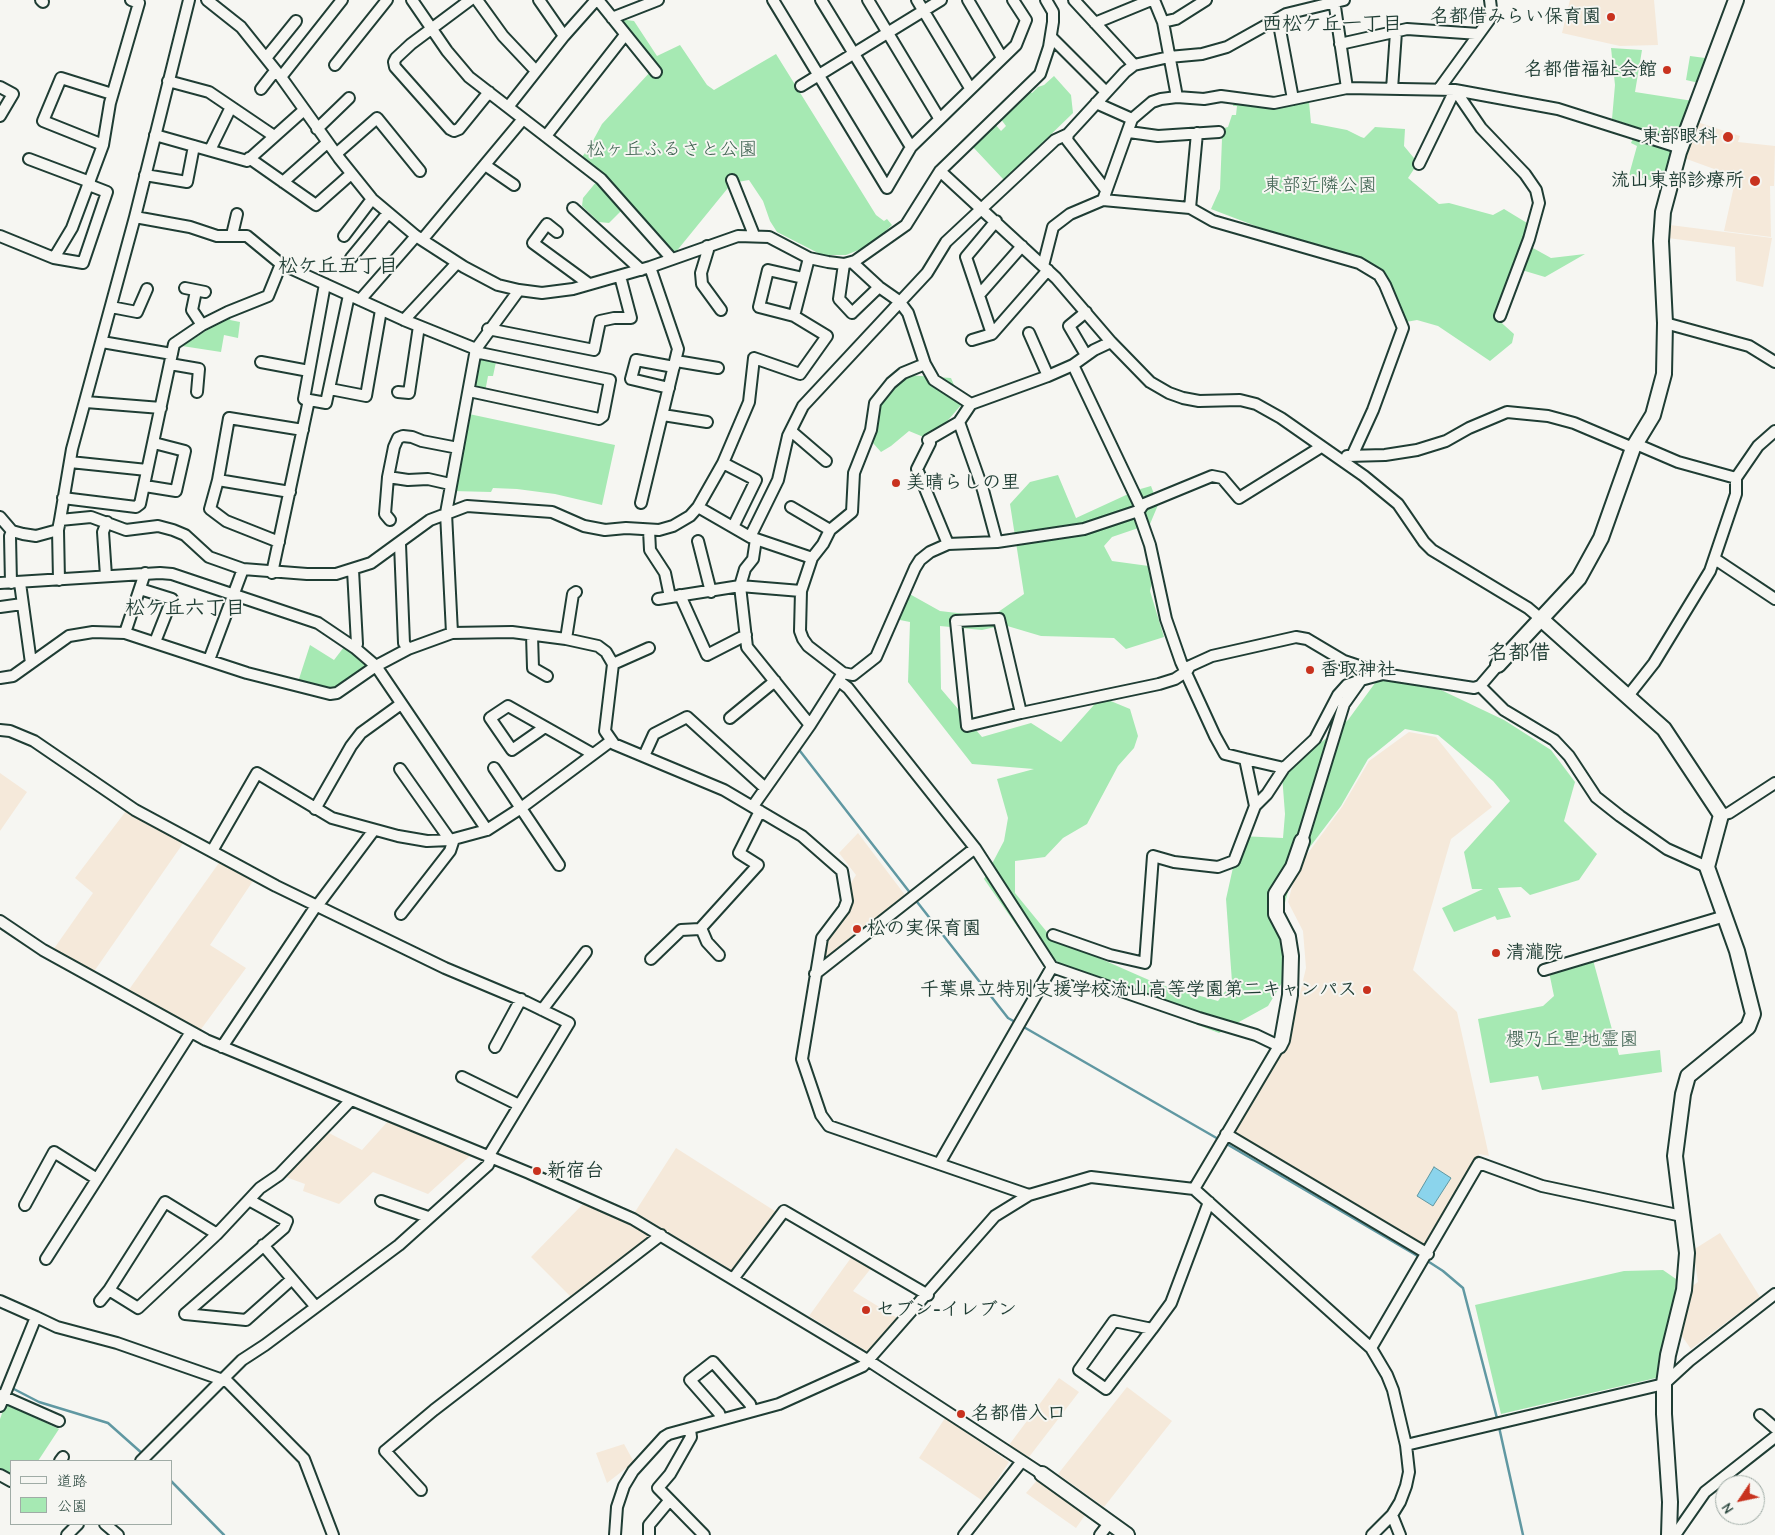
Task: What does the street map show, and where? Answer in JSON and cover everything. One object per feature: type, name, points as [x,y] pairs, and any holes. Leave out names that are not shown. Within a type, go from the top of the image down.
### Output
[{"type":"street","points":[[54,258],[72,228],[103,145],[112,94],[139,3],[131,0]]},
{"type":"street","points":[[59,580],[59,525],[70,462],[135,217],[189,0]]},
{"type":"street","points":[[207,0],[241,27],[278,74],[327,143],[372,199],[419,238],[457,263],[498,285],[542,293],[556,292],[645,269],[738,236],[769,236],[809,258],[848,264],[899,301],[908,313],[925,364],[934,380],[971,404]]},
{"type":"street","points":[[261,89],[278,74],[342,0]]},
{"type":"street","points":[[335,66],[387,0]]},
{"type":"street","points":[[412,0],[446,51],[469,77],[601,179],[672,259]]},
{"type":"street","points":[[470,0],[411,44],[394,62],[395,66],[450,129],[459,129],[489,92]]},
{"type":"street","points":[[477,0],[503,36],[536,71]]},
{"type":"street","points":[[539,0],[564,36]]},
{"type":"street","points":[[508,107],[564,36],[597,0],[656,72]]},
{"type":"street","points":[[612,18],[658,0]]},
{"type":"street","points":[[773,0],[887,188],[910,147],[1001,56],[1016,45],[1026,20],[1013,0]]},
{"type":"street","points":[[821,0],[910,147]]},
{"type":"street","points":[[868,0],[939,118]]},
{"type":"street","points":[[917,0],[970,88]]},
{"type":"street","points":[[801,86],[941,0]]},
{"type":"street","points":[[968,0],[1001,56]]},
{"type":"street","points":[[879,287],[852,313],[838,299],[848,264],[906,224],[940,170],[1040,74],[1051,37],[1053,12],[1046,0]]},
{"type":"street","points":[[1074,0],[1134,66]]},
{"type":"street","points":[[1095,23],[1152,0],[1163,22],[1177,97]]},
{"type":"street","points":[[1163,22],[1176,19],[1193,3],[1206,0]]},
{"type":"street","points":[[810,725],[746,647],[740,586],[745,569],[753,559],[753,538],[778,480],[791,431],[803,406],[927,273],[946,242],[981,207],[1010,184],[1056,140],[1068,134],[1105,92],[1134,66],[1169,57],[1202,54],[1228,47],[1286,14],[1337,0],[1340,44],[1347,88]]},
{"type":"street","points":[[1439,89],[1492,16],[1490,0]]},
{"type":"street","points":[[1021,713],[999,618],[956,621],[966,726],[1160,684],[1175,679],[1187,671],[1190,666],[1212,656],[1296,637],[1307,639],[1344,661],[1383,674],[1474,688],[1480,686],[1580,578],[1592,556],[1635,446],[1653,415],[1664,374],[1665,323],[1661,241],[1663,212],[1681,148],[1736,0]]},
{"type":"street","points":[[1278,19],[1293,100]]},
{"type":"street","points":[[266,58],[296,21]]},
{"type":"street","points":[[1340,44],[1407,29],[1479,34]]},
{"type":"street","points":[[1392,89],[1396,32]]},
{"type":"street","points":[[546,136],[625,35]]},
{"type":"street","points":[[1051,37],[1105,92]]},
{"type":"street","points":[[103,145],[43,121],[61,78],[112,94]]},
{"type":"street","points":[[168,81],[209,92],[274,136]]},
{"type":"street","points":[[0,87],[13,94],[0,116]]},
{"type":"street","points":[[1104,195],[1129,132],[1132,119],[1152,102],[1177,97],[1204,100],[1221,96],[1264,103],[1293,100],[1347,88],[1455,90],[1558,109],[1681,148]]},
{"type":"street","points":[[1419,164],[1455,90]]},
{"type":"street","points":[[1455,90],[1477,124],[1525,174],[1536,190],[1539,203],[1532,230],[1500,316]]},
{"type":"street","points":[[317,129],[348,98]]},
{"type":"street","points":[[1096,103],[1132,119]]},
{"type":"street","points":[[210,150],[231,107]]},
{"type":"street","points":[[155,135],[247,160],[304,110]]},
{"type":"street","points":[[336,154],[377,118],[420,171]]},
{"type":"street","points":[[360,300],[485,165],[523,119]]},
{"type":"street","points":[[1129,132],[1158,136],[1219,132]]},
{"type":"street","points":[[1190,208],[1197,133]]},
{"type":"street","points":[[1068,134],[1067,140],[1104,195]]},
{"type":"street","points":[[283,182],[327,143]]},
{"type":"street","points":[[145,175],[187,182],[194,146]]},
{"type":"street","points":[[250,158],[316,205],[351,174]]},
{"type":"street","points":[[0,236],[54,258],[83,264],[107,192],[29,159]]},
{"type":"street","points":[[485,165],[514,185]]},
{"type":"street","points":[[940,170],[1046,268],[1111,342],[1150,382],[1169,394],[1199,401],[1240,400],[1256,404],[1280,418],[1333,454],[1398,504],[1424,542],[1432,550],[1528,608],[1664,729],[1722,815],[1708,866],[1748,988],[1753,1014],[1748,1027],[1742,1033],[1688,1076],[1682,1094],[1675,1156],[1687,1253],[1680,1308],[1668,1355],[1664,1384],[1664,1414],[1670,1502],[1668,1535]]},
{"type":"street","points":[[732,180],[754,235]]},
{"type":"street","points":[[972,340],[992,334],[1046,268],[1053,227],[1070,214],[1104,195],[1190,208],[1213,221],[1359,264],[1379,275],[1403,328],[1373,410],[1352,456]]},
{"type":"street","points":[[344,236],[372,199]]},
{"type":"street","points":[[573,208],[645,269],[678,350],[641,502]]},
{"type":"street","points":[[351,258],[388,213]]},
{"type":"street","points":[[232,235],[237,214]]},
{"type":"street","points":[[135,217],[190,228],[216,236],[247,236],[281,264],[476,351],[610,380],[603,416],[599,419],[469,391]]},
{"type":"street","points":[[992,334],[966,258],[996,221]]},
{"type":"street","points":[[557,232],[546,224],[533,243],[589,284]]},
{"type":"street","points":[[707,246],[708,250],[701,273],[702,284],[721,310]]},
{"type":"street","points":[[979,295],[1022,246]]},
{"type":"street","points":[[794,316],[809,258]]},
{"type":"street","points":[[404,320],[457,263]]},
{"type":"street","points":[[63,498],[136,507],[140,504],[171,359],[178,340],[228,312],[268,296],[281,264]]},
{"type":"street","points":[[0,518],[12,531],[36,536],[59,525],[91,517],[126,530],[158,526],[186,536],[209,557],[243,569],[272,573],[336,574],[372,563],[430,520],[467,506],[543,511],[562,515],[584,526],[605,530],[626,528],[649,530],[673,526],[690,516],[698,507],[723,463],[749,402],[754,358],[800,374],[827,336],[794,316],[759,307],[768,270],[803,278]]},
{"type":"street","points":[[488,329],[594,350],[600,321],[614,318],[631,318],[620,276]]},
{"type":"street","points":[[325,284],[304,399],[326,403],[349,295]]},
{"type":"street","points":[[111,307],[137,312],[147,288]]},
{"type":"street","points":[[185,288],[201,292],[192,310],[202,325]]},
{"type":"street","points":[[452,633],[446,514],[450,484],[476,351],[488,329],[519,290]]},
{"type":"street","points":[[330,389],[366,396],[381,310]]},
{"type":"street","points":[[1086,312],[1069,326],[1086,355]]},
{"type":"street","points":[[1665,323],[1749,346],[1775,362]]},
{"type":"street","points":[[398,392],[409,393],[419,326]]},
{"type":"street","points":[[1029,333],[1048,376]]},
{"type":"street","points":[[102,342],[171,359],[199,369],[197,392]]},
{"type":"street","points":[[948,544],[917,469],[930,442],[928,440],[960,422],[971,404],[1073,366],[1086,355],[1111,342]]},
{"type":"street","points":[[669,388],[630,379],[636,360],[718,368]]},
{"type":"street","points":[[261,362],[309,372]]},
{"type":"street","points":[[925,364],[903,373],[891,383],[875,403],[871,430],[854,473],[852,512],[830,530],[823,544],[812,558],[801,591],[800,632],[803,639],[841,677],[975,848],[1052,967],[1199,1018],[1256,1035],[1279,1046]]},
{"type":"street","points":[[1073,366],[1139,509],[1158,572],[1169,628],[1181,662],[1187,671],[1215,736],[1225,754],[1284,768]]},
{"type":"street","points":[[272,573],[309,400]]},
{"type":"street","points":[[86,402],[161,408]]},
{"type":"street","points":[[1333,454],[1352,456],[1418,450],[1446,440],[1507,412],[1548,416],[1574,423],[1678,462],[1736,478]]},
{"type":"street","points":[[662,415],[707,422]]},
{"type":"street","points":[[279,542],[226,521],[210,509],[218,480],[229,418],[303,430]]},
{"type":"street","points":[[960,422],[983,490],[997,542]]},
{"type":"street","points":[[1628,696],[1654,663],[1710,571],[1736,494],[1736,478],[1758,446],[1775,430]]},
{"type":"street","points":[[791,431],[826,460]]},
{"type":"street","points":[[390,520],[385,514],[388,477],[394,447],[398,438],[403,436],[458,448]]},
{"type":"street","points":[[145,486],[176,491],[185,451],[154,444]]},
{"type":"street","points":[[651,959],[681,930],[702,928],[758,865],[739,853],[764,787],[810,725],[841,677],[853,675],[876,658],[894,614],[920,560],[948,544],[997,542],[1084,529],[1139,509],[1144,504],[1212,476],[1222,478],[1239,498],[1322,446]]},
{"type":"street","points":[[70,462],[147,470]]},
{"type":"street","points":[[723,463],[756,480],[733,527]]},
{"type":"street","points":[[388,477],[408,480],[428,479],[450,484]]},
{"type":"street","points":[[218,480],[290,492]]},
{"type":"street","points":[[698,507],[753,538],[812,558]]},
{"type":"street","points":[[791,507],[830,530]]},
{"type":"street","points":[[106,576],[103,532],[107,522]]},
{"type":"street","points":[[649,530],[650,550],[665,573],[675,596],[707,655],[746,635]]},
{"type":"street","points":[[12,531],[10,536],[10,583],[22,604],[31,663]]},
{"type":"street","points":[[698,541],[712,592]]},
{"type":"street","points":[[400,544],[404,643],[408,649]]},
{"type":"street","points":[[1715,559],[1775,599]]},
{"type":"street","points":[[210,660],[243,569]]},
{"type":"street","points":[[354,570],[357,644],[355,648]]},
{"type":"street","points":[[10,583],[145,573],[172,574],[318,623],[355,648],[376,666],[487,830]]},
{"type":"street","points":[[125,633],[145,573]]},
{"type":"street","points":[[658,599],[712,592],[740,586],[801,591]]},
{"type":"street","points":[[140,589],[172,599],[154,642]]},
{"type":"street","points":[[566,639],[573,594],[576,592]]},
{"type":"street","points":[[0,608],[22,604]]},
{"type":"street","points":[[0,678],[13,676],[69,636],[93,632],[125,633],[247,673],[330,694],[337,693],[376,666],[408,649],[452,633],[501,632],[532,634],[598,646],[606,652],[613,664],[605,731],[617,747],[709,782],[802,836],[842,871],[847,901],[841,914],[822,938],[802,1059],[821,1115],[833,1128],[1029,1195]]},
{"type":"street","points":[[532,634],[533,668],[546,676]]},
{"type":"street","points":[[613,664],[649,648]]},
{"type":"street","points":[[1053,935],[1110,955],[1145,963],[1153,856],[1198,866],[1218,867],[1229,864],[1237,858],[1255,806],[1267,794],[1284,768],[1315,739],[1342,690],[1347,685],[1383,674]]},
{"type":"street","points":[[1194,1189],[1282,1040],[1289,1002],[1291,956],[1288,937],[1276,914],[1276,894],[1293,868],[1344,704],[1361,680]]},
{"type":"street","points":[[730,718],[775,682]]},
{"type":"street","points":[[1480,686],[1504,710],[1554,740],[1569,756],[1596,797],[1620,816],[1667,849],[1708,866]]},
{"type":"street","points":[[315,808],[351,746],[361,733],[402,704]]},
{"type":"street","points":[[545,727],[512,750],[490,718],[508,706],[593,754]]},
{"type":"street","points":[[644,756],[654,734],[687,717],[764,787]]},
{"type":"street","points":[[0,730],[10,731],[34,741],[135,810],[317,906],[445,968],[521,999],[569,1023],[519,1105],[482,1171],[428,1217],[399,1245],[242,1360],[142,1460]]},
{"type":"street","points":[[212,851],[257,773],[332,818],[427,842],[452,839],[487,830],[521,808],[611,741]]},
{"type":"street","points":[[1245,759],[1255,806]]},
{"type":"street","points":[[494,768],[559,865]]},
{"type":"street","points":[[400,769],[452,839],[450,851],[401,914]]},
{"type":"street","points":[[1722,815],[1729,813],[1775,783]]},
{"type":"street","points":[[222,1047],[317,906],[374,830]]},
{"type":"street","points":[[815,974],[975,848]]},
{"type":"street","points":[[1544,970],[1724,916]]},
{"type":"street","points":[[0,921],[43,950],[191,1032],[222,1047],[595,1201],[661,1236],[869,1361],[1042,1474],[1127,1535]]},
{"type":"street","points":[[702,928],[707,942],[719,955]]},
{"type":"street","points":[[542,1010],[586,952]]},
{"type":"street","points":[[939,1164],[1052,967]]},
{"type":"street","points":[[495,1047],[521,999]]},
{"type":"street","points":[[46,1259],[191,1032]]},
{"type":"street","points":[[462,1078],[519,1105]]},
{"type":"street","points":[[108,1290],[138,1308],[217,1234],[260,1188],[279,1175],[351,1100]]},
{"type":"street","points":[[1223,1139],[1425,1260]]},
{"type":"street","points":[[26,1205],[54,1152],[97,1178]]},
{"type":"street","points":[[1371,1348],[1425,1260],[1479,1163],[1542,1186],[1682,1216]]},
{"type":"street","points":[[615,1535],[619,1497],[634,1472],[669,1434],[802,1395],[863,1366],[928,1295],[995,1216],[1029,1195],[1091,1178],[1194,1189],[1371,1348],[1381,1363],[1393,1390],[1406,1445],[1408,1472],[1406,1486],[1392,1515],[1372,1535]]},
{"type":"street","points":[[249,1200],[287,1221],[284,1228],[185,1314],[246,1320],[292,1279]]},
{"type":"street","points":[[380,1201],[428,1217]]},
{"type":"street","points":[[100,1301],[165,1202],[217,1234]]},
{"type":"street","points":[[1152,1329],[1114,1321],[1079,1370],[1106,1389],[1152,1329],[1171,1304],[1209,1202]]},
{"type":"street","points":[[733,1279],[784,1211],[928,1295]]},
{"type":"street","points":[[421,1490],[385,1451],[441,1404],[661,1236]]},
{"type":"street","points":[[263,1245],[316,1306]]},
{"type":"street","points":[[1406,1445],[1664,1384],[1689,1361],[1775,1294]]},
{"type":"street","points":[[0,1301],[56,1327],[117,1343],[224,1379],[304,1459],[333,1535]]},
{"type":"street","points":[[36,1318],[1,1399],[59,1421]]},
{"type":"street","points":[[721,1419],[719,1413],[690,1380],[713,1362],[750,1404],[752,1411]]},
{"type":"street","points":[[1760,1415],[1775,1428]]},
{"type":"street","points":[[690,1429],[691,1437],[670,1474],[658,1488],[700,1534]]},
{"type":"street","points":[[1676,1535],[1705,1492],[1775,1437]]},
{"type":"street","points":[[964,1535],[1022,1461]]},
{"type":"street","points":[[649,1535],[649,1525],[669,1501]]},
{"type":"street","points":[[1392,1515],[1400,1535]]},
{"type":"street","points":[[1100,1535],[1110,1522]]},
{"type":"street","points":[[106,1525],[118,1535]]},
{"type":"shaded area","name":"名都借みらい保育園","points":[[1570,0],[1654,0],[1658,45],[1620,46],[1562,33]]},
{"type":"shaded area","name":"流山東部診療所","points":[[1697,122],[1740,136],[1738,142],[1775,146],[1774,186],[1770,186],[1771,237],[1724,231],[1736,177],[1684,158]]},
{"type":"shaded area","points":[[1670,225],[1772,238],[1763,287],[1736,281],[1735,247],[1668,238]]},
{"type":"shaded area","name":"千葉県立特別支援学校流山高等学園第二キャンパス","points":[[1409,732],[1436,737],[1492,807],[1451,839],[1413,970],[1457,1012],[1489,1156],[1479,1154],[1431,1242],[1424,1245],[1232,1131],[1288,1038],[1296,1010],[1306,968],[1303,931],[1288,902],[1297,868],[1342,807],[1369,761]]},
{"type":"shaded area","points":[[0,773],[27,792],[0,831]]},
{"type":"shaded area","points":[[126,811],[184,842],[93,973],[53,950],[93,893],[75,878]]},
{"type":"shaded area","points":[[858,833],[905,895],[821,962],[825,944],[850,908],[851,883],[856,875],[839,853]]},
{"type":"shaded area","points":[[221,860],[255,878],[210,945],[246,968],[199,1032],[128,991]]},
{"type":"shaded area","points":[[388,1121],[471,1155],[428,1194],[373,1172],[339,1204],[303,1191],[305,1184],[283,1176],[327,1132],[362,1150]]},
{"type":"shaded area","points":[[676,1148],[778,1213],[735,1272],[635,1212]]},
{"type":"shaded area","points":[[584,1203],[650,1235],[574,1300],[531,1257]]},
{"type":"shaded area","points":[[1720,1233],[1760,1297],[1691,1349],[1679,1332],[1688,1289],[1698,1282],[1693,1250]]},
{"type":"shaded area","points":[[853,1255],[872,1267],[853,1291],[899,1319],[870,1353],[809,1316]]},
{"type":"shaded area","points":[[1059,1378],[1079,1392],[1029,1457],[1009,1445]]},
{"type":"shaded area","points":[[1127,1387],[1172,1421],[1104,1507],[1058,1474]]},
{"type":"shaded area","points":[[945,1418],[1009,1462],[983,1501],[919,1458]]},
{"type":"shaded area","points":[[624,1444],[634,1462],[607,1483],[596,1453]]},
{"type":"shaded area","points":[[1039,1478],[1088,1511],[1076,1528],[1026,1493]]},
{"type":"green space","name":"松ヶ丘ふるさと公園","points":[[619,19],[634,21],[657,56],[680,45],[707,85],[714,90],[776,54],[876,215],[884,221],[887,219],[892,225],[871,245],[846,255],[822,255],[777,232],[770,221],[763,201],[749,180],[732,183],[675,253],[669,250],[628,204],[609,223],[599,222],[582,206],[583,198],[597,181],[577,163],[589,148],[602,124],[651,71],[624,43]]},
{"type":"green space","points":[[1611,48],[1642,50],[1635,92],[1693,101],[1678,141],[1612,119],[1615,85]]},
{"type":"green space","points":[[1690,56],[1705,58],[1706,64],[1699,83],[1686,80]]},
{"type":"green space","points":[[1054,76],[1071,95],[1073,113],[1004,180],[972,146],[995,124],[1001,131],[1006,126],[1000,118],[1029,91],[1032,93]]},
{"type":"green space","name":"東部近隣公園","points":[[1234,102],[1278,106],[1309,102],[1311,123],[1347,130],[1364,138],[1375,127],[1405,129],[1404,146],[1418,163],[1408,178],[1439,204],[1449,203],[1493,215],[1504,209],[1527,223],[1524,243],[1551,258],[1585,254],[1545,277],[1515,268],[1495,317],[1514,334],[1512,343],[1490,361],[1438,326],[1417,320],[1406,322],[1389,286],[1377,269],[1211,209],[1220,189],[1222,139],[1218,135],[1220,129],[1228,127],[1232,115],[1236,115],[1237,106],[1233,106]]},
{"type":"green space","points":[[1634,136],[1675,149],[1666,184],[1629,175],[1637,146],[1631,143]]},
{"type":"green space","points":[[231,315],[230,320],[240,322],[238,338],[224,335],[221,352],[182,346]]},
{"type":"green space","points":[[482,359],[496,362],[493,376],[488,376],[485,392],[475,387],[479,362]]},
{"type":"green space","points":[[906,375],[951,378],[962,404],[943,426],[926,438],[909,431],[881,452],[872,442],[878,409]]},
{"type":"green space","points":[[469,414],[615,445],[602,505],[555,494],[517,489],[493,488],[491,492],[452,491],[460,453],[463,453]]},
{"type":"green space","points":[[1058,475],[1076,518],[1137,490],[1151,486],[1158,505],[1150,524],[1112,537],[1104,546],[1112,561],[1156,567],[1150,591],[1164,637],[1126,649],[1114,638],[1041,636],[1004,625],[982,630],[940,626],[941,689],[982,737],[1031,723],[1061,742],[1101,697],[1130,709],[1138,736],[1134,748],[1118,766],[1087,824],[1063,838],[1045,857],[1015,861],[1015,893],[1051,937],[1158,984],[1218,1001],[1232,982],[1226,899],[1240,836],[1283,838],[1285,814],[1282,775],[1348,720],[1378,679],[1441,690],[1504,720],[1551,750],[1575,782],[1564,821],[1597,854],[1579,880],[1530,895],[1521,887],[1498,888],[1511,917],[1497,920],[1495,916],[1454,932],[1442,908],[1483,889],[1472,889],[1464,852],[1510,801],[1493,781],[1438,735],[1405,729],[1368,759],[1341,806],[1294,868],[1279,926],[1286,976],[1268,1006],[1219,1033],[1132,1000],[1073,972],[1028,942],[984,879],[1004,841],[1008,818],[997,779],[1034,769],[972,764],[908,682],[910,622],[895,619],[906,592],[940,611],[991,617],[1024,594],[1010,504],[1030,482]]},
{"type":"green space","points":[[310,645],[334,660],[344,647],[364,659],[366,665],[334,689],[320,688],[298,682]]},
{"type":"green space","name":"櫻乃丘聖地霊園","points":[[1593,960],[1619,1055],[1660,1050],[1662,1072],[1542,1090],[1538,1076],[1490,1083],[1478,1019],[1543,1006],[1554,996],[1549,972]]},
{"type":"green space","points":[[1663,1270],[1676,1279],[1674,1307],[1656,1378],[1501,1414],[1475,1305],[1624,1271]]},
{"type":"green space","points":[[8,1405],[59,1429],[39,1460],[10,1460],[10,1477],[0,1472],[0,1419],[4,1408]]},
{"type":"water","points":[[1434,1167],[1451,1178],[1433,1206],[1417,1196]]},
{"type":"waterway","points":[[800,751],[911,894]]},
{"type":"waterway","points":[[914,898],[1008,1018],[1017,1023]]},
{"type":"waterway","points":[[1022,1026],[1220,1140]]},
{"type":"waterway","points":[[1225,1143],[1421,1258]]},
{"type":"waterway","points":[[1426,1260],[1463,1288],[1498,1422]]},
{"type":"waterway","points":[[10,1387],[39,1402],[108,1423],[144,1455]]},
{"type":"waterway","points":[[1499,1427],[1523,1535]]},
{"type":"waterway","points":[[172,1482],[224,1535]]},
{"type":"place","name":"名都借みらい保育園","points":[[1611,17]]},
{"type":"place","name":"名都借福祉会館","points":[[1667,70]]},
{"type":"place","name":"東部眼科","points":[[1728,137]]},
{"type":"place","name":"流山東部診療所","points":[[1755,181]]},
{"type":"place","name":"美晴らしの里","points":[[896,483]]},
{"type":"place","name":"香取神社","points":[[1310,670]]},
{"type":"place","name":"松の実保育園","points":[[857,929]]},
{"type":"place","name":"清瀧院","points":[[1496,953]]},
{"type":"place","name":"千葉県立特別支援学校流山高等学園第二キャンパス","points":[[1367,990]]},
{"type":"place","name":"新宿台","points":[[537,1171]]},
{"type":"place","name":"セブン-イレブン","points":[[866,1310]]},
{"type":"place","name":"名都借入口","points":[[961,1414]]},
{"type":"district","name":"西松ケ丘一丁目","points":[[1332,24]]},
{"type":"district","name":"松ケ丘五丁目","points":[[338,266]]},
{"type":"district","name":"松ケ丘六丁目","points":[[185,608]]},
{"type":"district","name":"名都借","points":[[1519,653]]}]
